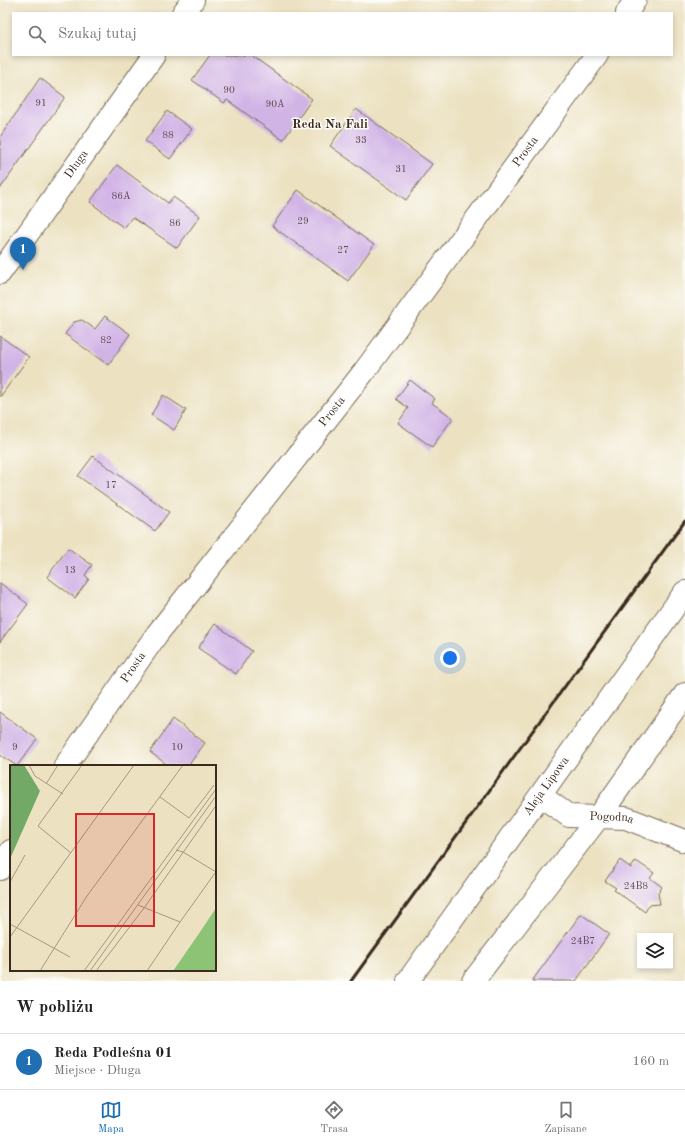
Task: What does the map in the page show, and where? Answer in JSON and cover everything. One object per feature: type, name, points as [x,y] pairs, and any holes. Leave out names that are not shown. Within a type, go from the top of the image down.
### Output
[{"type":"street","points":[[184,12],[193,0]]},
{"type":"street","points":[[628,12],[636,0]]},
{"type":"street","name":"Długa","points":[[0,273],[153,56]]},
{"type":"street","name":"Prosta","points":[[66,765],[157,634],[363,373],[596,56]]},
{"type":"street","name":"Aleja Lipowa","points":[[408,981],[685,592]]},
{"type":"street","points":[[473,981],[598,818],[685,694]]},
{"type":"street","name":"Pogodna","points":[[541,796],[569,816],[626,818],[685,841]]},
{"type":"street","points":[[0,869],[10,853]]},
{"type":"building","points":[[209,56],[252,56],[312,99],[283,140],[227,100],[224,103],[192,80]]},
{"type":"building","points":[[40,78],[65,97],[0,189],[0,137]]},
{"type":"building","points":[[356,109],[432,164],[406,200],[330,146]]},
{"type":"building","points":[[167,111],[192,129],[170,159],[145,141]]},
{"type":"building","points":[[117,165],[168,203],[173,197],[200,216],[177,248],[132,217],[124,228],[90,202]]},
{"type":"building","points":[[298,190],[374,245],[348,281],[272,226]]},
{"type":"building","points":[[105,316],[130,334],[108,365],[65,334],[74,322],[82,320],[95,329]]},
{"type":"building","points":[[0,336],[29,357],[0,397]]},
{"type":"building","points":[[410,380],[435,399],[432,403],[453,418],[432,447],[398,423],[408,408],[396,399]]},
{"type":"building","points":[[163,395],[186,410],[174,430],[151,415]]},
{"type":"building","points":[[93,456],[169,512],[155,531],[78,476]]},
{"type":"building","points":[[68,548],[92,565],[85,575],[89,579],[75,598],[47,577]]},
{"type":"building","points":[[0,583],[28,604],[0,642]]},
{"type":"building","points":[[215,624],[252,651],[236,674],[198,648]]},
{"type":"building","points":[[0,712],[37,739],[18,765],[0,755]]},
{"type":"building","points":[[173,719],[205,743],[189,765],[168,765],[150,752]]},
{"type":"building","points":[[620,860],[631,868],[636,861],[654,873],[650,878],[662,887],[658,893],[660,904],[649,905],[645,912],[614,890],[616,888],[605,881]]},
{"type":"building","points":[[581,914],[609,934],[576,981],[532,981]]},
{"type":"railway","points":[[351,981],[685,521]]},
{"type":"place","name":"Reda Podleśna 01","points":[[23,270]]},
{"type":"district","name":"Reda Na Fali","points":[[330,124]]}]
